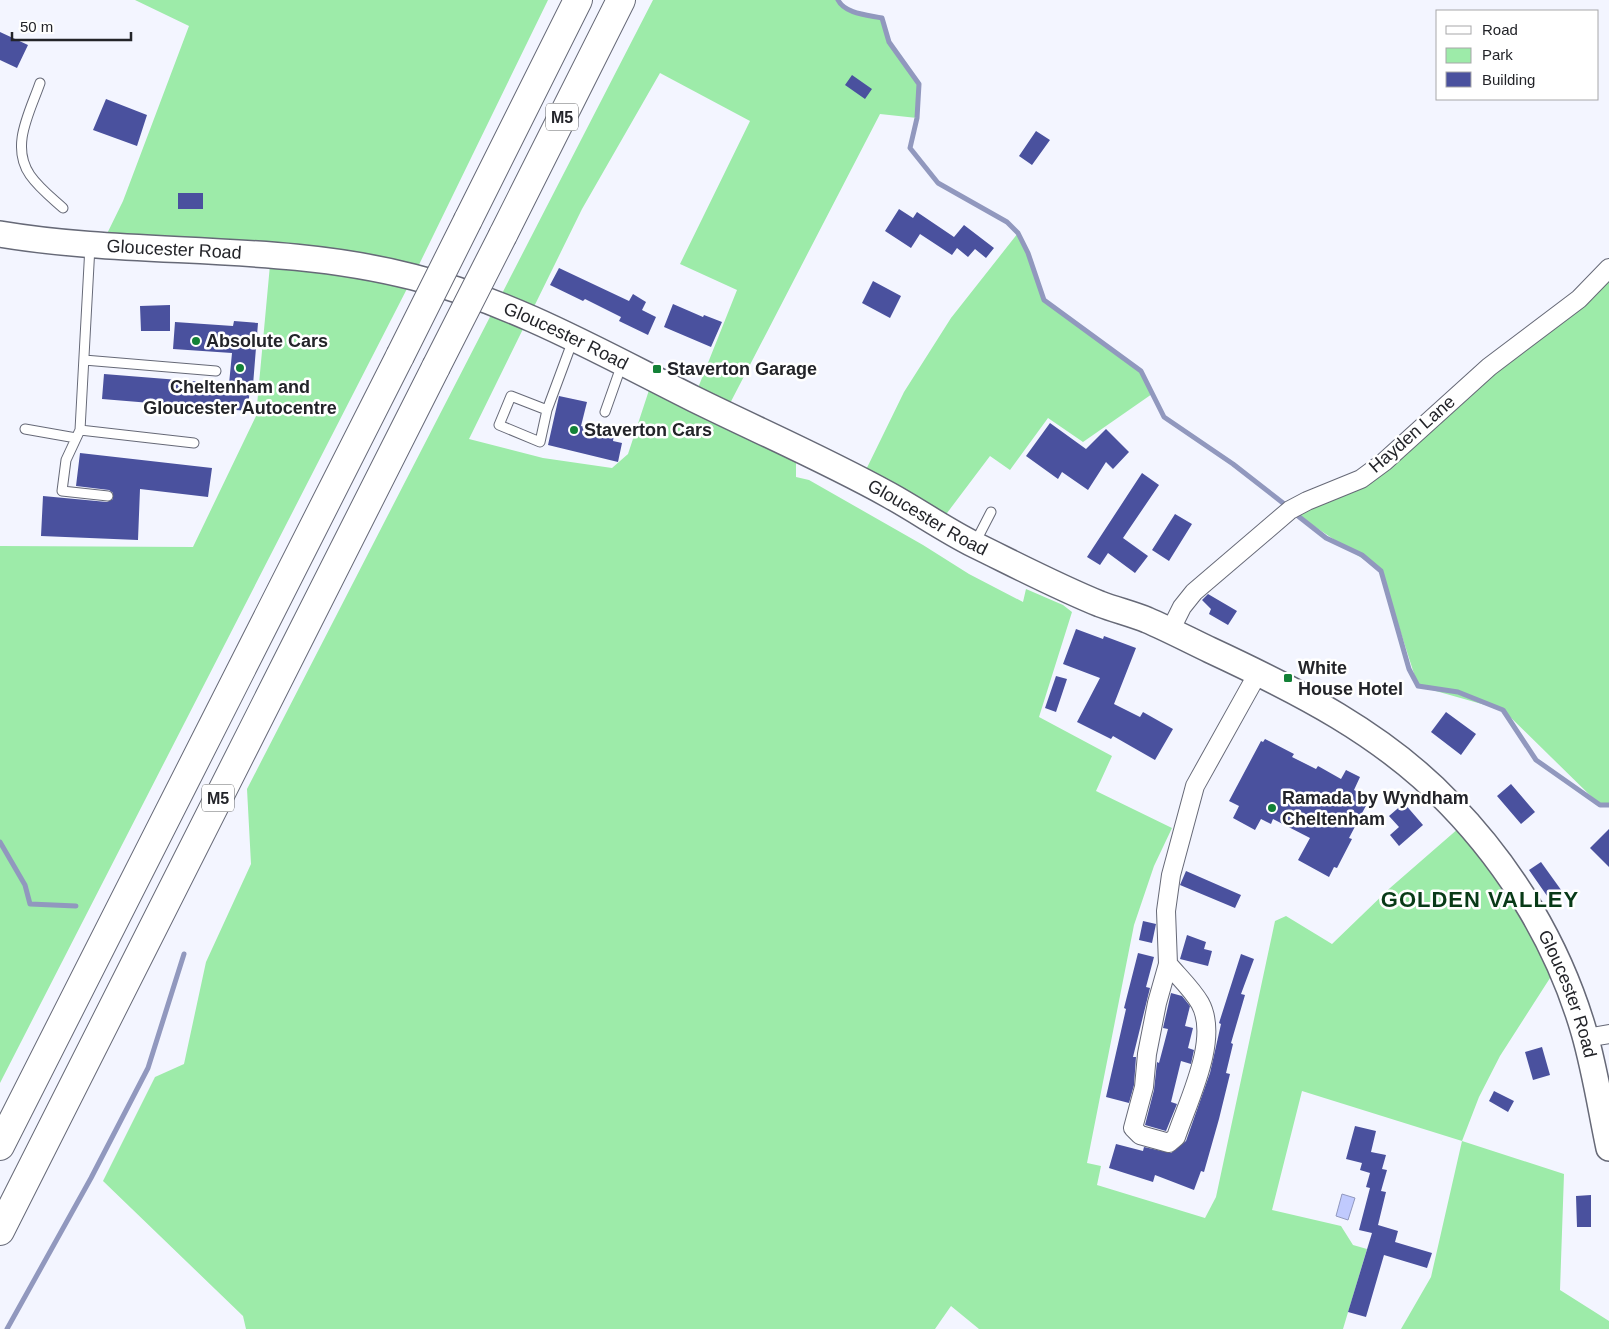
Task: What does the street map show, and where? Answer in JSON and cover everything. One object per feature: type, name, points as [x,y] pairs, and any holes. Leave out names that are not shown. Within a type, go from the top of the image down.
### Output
[{"type":"highway","name":"M5","points":[[0,1146],[578,0]]},
{"type":"highway","name":"M5","points":[[0,1231],[621,0]]},
{"type":"main road","name":"Gloucester Road","points":[[0,234],[43,241],[90,245],[271,254],[370,268],[413,277],[529,316],[892,496],[974,545],[1078,594],[1170,631],[1258,672],[1340,717],[1382,745],[1424,779],[1467,821],[1502,865],[1543,930],[1569,988],[1597,1036],[1609,1148]]},
{"type":"street","name":"Hayden Lane","points":[[1170,631],[1182,608],[1194,592],[1290,510],[1361,479],[1384,462],[1489,367],[1579,299],[1609,268]]},
{"type":"street","points":[[1168,964],[1200,1003],[1205,1023],[1205,1052],[1176,1137],[1170,1143],[1140,1135],[1133,1128],[1144,1087],[1147,1054],[1156,1003],[1168,964],[1166,911],[1171,875],[1195,786],[1258,672]]},
{"type":"lane","points":[[40,83],[22,134],[21,150],[30,176],[63,208]]},
{"type":"lane","points":[[90,245],[78,434],[66,460],[62,491],[108,496]]},
{"type":"lane","points":[[547,410],[511,396],[499,425],[540,442],[547,410],[574,338]]},
{"type":"lane","points":[[84,360],[216,371]]},
{"type":"lane","points":[[605,412],[623,362]]},
{"type":"lane","points":[[25,429],[194,443]]},
{"type":"lane","points":[[974,545],[991,512]]},
{"type":"green space","points":[[135,0],[548,0],[413,277],[0,1083],[0,546],[193,547],[256,416],[271,254],[101,246],[123,201],[189,26]]},
{"type":"green space","points":[[653,0],[838,0],[852,11],[882,18],[889,42],[919,84],[917,118],[880,114],[725,413],[796,448],[796,477],[809,480],[923,545],[969,574],[1023,602],[1026,589],[1063,605],[1072,612],[1039,717],[1112,756],[1096,791],[1172,828],[1154,866],[1134,925],[1087,1163],[1101,1166],[1097,1185],[1205,1218],[1216,1197],[1275,921],[1286,916],[1332,944],[1390,888],[1467,821],[1559,964],[1500,1056],[1479,1097],[1462,1141],[1302,1091],[1272,1210],[1341,1226],[1353,1245],[1367,1249],[1343,1329],[979,1329],[951,1306],[935,1329],[246,1329],[243,1316],[103,1181],[155,1077],[184,1064],[206,962],[251,864],[247,789]],"holes":[[[660,73],[750,121],[680,264],[737,290],[694,398],[653,378],[628,454],[612,468],[543,458],[469,439],[582,209]]]},
{"type":"green space","points":[[1018,233],[1028,253],[1044,300],[1141,371],[1152,394],[1083,442],[1048,418],[1010,470],[990,456],[938,525],[861,480],[904,392],[951,318]]},
{"type":"green space","points":[[1609,263],[1609,805],[1600,805],[1503,710],[1418,686],[1381,571],[1290,510],[1361,479]]},
{"type":"green space","points":[[1462,1141],[1564,1174],[1560,1290],[1609,1321],[1609,1329],[1401,1329],[1431,1277]]},
{"type":"water","points":[[1342,1194],[1355,1198],[1348,1220],[1336,1216]]},
{"type":"building","points":[[0,32],[28,45],[17,68],[0,60]]},
{"type":"building","points":[[852,75],[872,89],[865,99],[845,85]]},
{"type":"building","points":[[106,99],[147,115],[137,146],[93,130]]},
{"type":"building","points":[[1036,131],[1050,140],[1032,165],[1019,156]]},
{"type":"building","points":[[178,193],[203,193],[203,209],[178,209]]},
{"type":"building","points":[[899,209],[913,218],[917,212],[954,237],[964,225],[994,248],[986,258],[975,249],[968,257],[957,248],[952,255],[920,234],[911,248],[885,231]]},
{"type":"building","points":[[559,268],[629,301],[633,294],[646,302],[642,310],[656,317],[648,335],[619,321],[621,317],[585,299],[583,301],[550,285]]},
{"type":"building","points":[[873,281],[901,296],[890,318],[862,303]]},
{"type":"building","points":[[673,304],[703,317],[704,315],[722,322],[711,347],[664,327]]},
{"type":"building","points":[[170,305],[170,331],[141,331],[140,306]]},
{"type":"building","points":[[234,321],[258,323],[253,385],[250,385],[248,411],[102,399],[104,374],[229,384],[232,353],[173,349],[175,322],[233,326]]},
{"type":"building","name":"Staverton Cars","points":[[559,396],[587,402],[581,426],[614,434],[613,441],[622,443],[618,462],[548,445]]},
{"type":"building","points":[[1050,423],[1086,449],[1106,429],[1129,452],[1113,469],[1106,462],[1088,490],[1062,472],[1058,479],[1026,456]]},
{"type":"building","points":[[80,453],[212,468],[208,497],[140,489],[138,540],[41,536],[43,496],[107,502],[113,499],[113,493],[109,490],[76,486]]},
{"type":"building","points":[[1142,473],[1159,485],[1123,538],[1148,556],[1135,573],[1108,553],[1100,565],[1087,557]]},
{"type":"building","points":[[1175,514],[1192,524],[1169,561],[1152,550]]},
{"type":"building","points":[[1208,594],[1237,611],[1228,625],[1209,614],[1211,609],[1202,600]]},
{"type":"building","points":[[1076,629],[1103,639],[1104,636],[1136,648],[1114,704],[1140,717],[1143,712],[1173,729],[1155,760],[1113,736],[1111,739],[1077,722],[1100,678],[1063,664]]},
{"type":"building","points":[[1056,676],[1067,679],[1056,712],[1045,708]]},
{"type":"building","points":[[1446,712],[1476,734],[1461,755],[1431,732]]},
{"type":"building","name":"Ramada by Wyndham Cheltenham","points":[[1265,739],[1294,754],[1292,757],[1316,769],[1318,766],[1341,779],[1346,770],[1360,777],[1354,790],[1370,798],[1349,838],[1352,839],[1337,868],[1334,867],[1329,877],[1298,860],[1310,838],[1273,819],[1271,824],[1261,819],[1255,830],[1233,818],[1239,806],[1229,801],[1261,741],[1263,742]]},
{"type":"building","points":[[1511,784],[1535,812],[1521,824],[1497,796]]},
{"type":"building","points":[[1404,803],[1423,825],[1399,846],[1390,835],[1399,827],[1389,816]]},
{"type":"building","points":[[1609,829],[1609,867],[1590,848]]},
{"type":"building","points":[[1541,862],[1564,894],[1552,903],[1529,870]]},
{"type":"building","points":[[1186,871],[1241,895],[1235,908],[1180,885]]},
{"type":"building","points":[[1143,921],[1156,924],[1152,943],[1139,940]]},
{"type":"building","points":[[1187,935],[1206,942],[1204,949],[1212,951],[1208,966],[1180,959]]},
{"type":"building","points":[[1138,953],[1154,957],[1146,987],[1150,988],[1133,1057],[1136,1057],[1134,1085],[1129,1103],[1106,1097],[1126,1009],[1124,1008]]},
{"type":"building","points":[[1241,954],[1254,959],[1241,994],[1245,995],[1231,1043],[1233,1044],[1226,1073],[1230,1074],[1219,1119],[1204,1172],[1201,1171],[1194,1190],[1155,1175],[1153,1182],[1109,1168],[1116,1144],[1143,1151],[1144,1147],[1171,1153],[1186,1141],[1210,1073],[1221,1024],[1219,1023]]},
{"type":"building","points":[[1171,993],[1182,996],[1190,1006],[1185,1026],[1193,1028],[1188,1048],[1194,1050],[1191,1064],[1181,1061],[1171,1102],[1177,1104],[1166,1131],[1145,1125],[1154,1090],[1157,1062],[1159,1063],[1168,1029],[1163,1028]]},
{"type":"building","points":[[1542,1047],[1550,1075],[1533,1080],[1525,1052]]},
{"type":"building","points":[[1494,1091],[1514,1101],[1508,1112],[1489,1101]]},
{"type":"building","points":[[1355,1126],[1376,1131],[1371,1152],[1386,1155],[1382,1169],[1387,1170],[1381,1191],[1386,1192],[1378,1225],[1398,1231],[1395,1242],[1432,1253],[1427,1268],[1384,1255],[1366,1317],[1348,1312],[1372,1233],[1359,1230],[1370,1188],[1366,1187],[1370,1173],[1360,1170],[1362,1163],[1346,1159]]},
{"type":"building","points":[[1591,1195],[1591,1227],[1577,1227],[1576,1196]]},
{"type":"waterway","points":[[838,0],[841,5],[851,11],[882,18],[889,42],[919,84],[917,118],[910,148],[938,183],[1007,222],[1018,233],[1028,253],[1044,300],[1141,371],[1164,417],[1233,464],[1283,503]]},
{"type":"waterway","points":[[1298,516],[1326,538],[1362,555],[1381,571],[1409,669],[1418,686],[1458,692],[1503,710],[1536,760],[1600,805],[1609,805]]},
{"type":"waterway","points":[[0,842],[25,885],[30,904],[76,906]]},
{"type":"waterway","points":[[7,1329],[91,1178],[148,1068],[184,954]]},
{"type":"place","name":"Absolute Cars","points":[[196,341]]},
{"type":"place","name":"Cheltenham and Gloucester Autocentre","points":[[240,368]]},
{"type":"place","name":"Staverton Garage","points":[[657,369]]},
{"type":"place","name":"Staverton Cars","points":[[574,430]]},
{"type":"place","name":"White House Hotel","points":[[1288,678]]},
{"type":"place","name":"Ramada by Wyndham Cheltenham","points":[[1272,808]]},
{"type":"district","name":"GOLDEN VALLEY","points":[[1480,899]]}]
